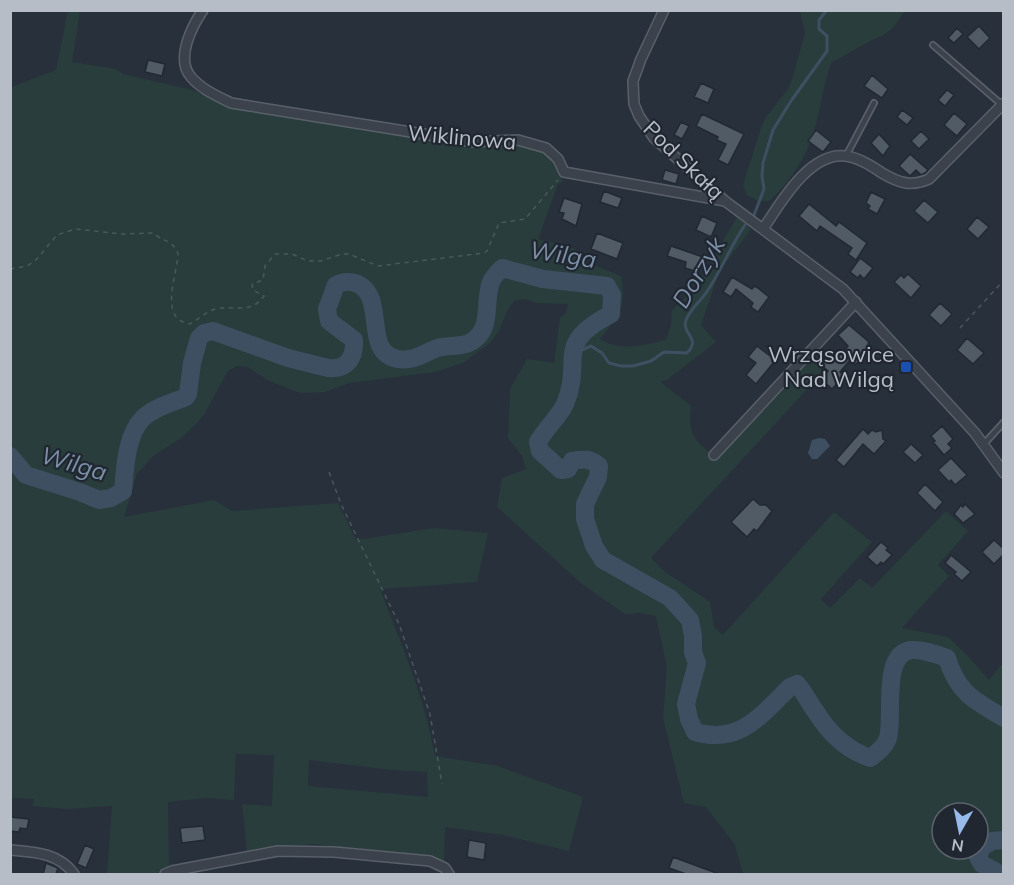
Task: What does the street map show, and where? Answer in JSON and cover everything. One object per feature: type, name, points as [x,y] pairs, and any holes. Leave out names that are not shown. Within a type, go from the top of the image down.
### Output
[{"type":"street","name":"Wiklinowa","points":[[203,10],[187,39],[184,57],[188,74],[208,91],[231,103],[368,127],[472,142],[518,140],[546,148],[558,159],[564,172]]},
{"type":"street","name":"Pod Skałą","points":[[664,10],[633,81],[633,104],[654,138],[725,201],[830,279],[856,302],[919,370],[1004,473]]},
{"type":"street","points":[[763,229],[790,189],[813,167],[831,157],[846,156],[864,163],[892,180],[918,184],[929,179],[1002,104]]},
{"type":"street","points":[[564,172],[725,201]]},
{"type":"street","points":[[714,455],[856,302]]},
{"type":"street","points":[[10,850],[59,858],[74,874]]},
{"type":"street","points":[[165,874],[278,851],[334,852],[430,861],[445,868],[449,874]]},
{"type":"lane","points":[[933,45],[1002,104]]},
{"type":"lane","points":[[846,156],[874,103]]},
{"type":"lane","points":[[983,445],[1004,422]]},
{"type":"path","points":[[10,268],[27,266],[57,235],[75,230],[122,234],[154,233],[175,246],[178,254],[171,306],[175,318],[181,323],[190,324],[210,311],[253,307],[260,303],[264,296],[253,290],[252,284],[263,280],[265,266],[275,254],[292,254],[308,261],[321,261],[349,254],[373,266],[378,266],[484,253],[488,251],[499,223],[525,219],[564,172]]},
{"type":"path","points":[[960,328],[1004,280]]},
{"type":"path","points":[[329,472],[341,504],[399,624],[430,714],[442,784]]},
{"type":"shaded area","points":[[68,11],[80,11],[72,62],[116,69],[123,74],[192,90],[232,106],[359,129],[472,146],[520,145],[547,154],[557,163],[563,182],[558,184],[538,239],[576,249],[581,260],[621,276],[623,295],[620,310],[600,339],[615,345],[632,346],[666,340],[671,325],[672,310],[694,290],[737,217],[751,229],[719,272],[701,325],[716,342],[661,382],[691,406],[690,424],[694,436],[714,457],[808,356],[824,371],[651,558],[665,572],[710,602],[714,627],[723,635],[834,512],[872,542],[821,599],[830,608],[860,578],[872,588],[946,511],[968,531],[938,565],[949,576],[902,628],[948,637],[989,680],[1003,663],[1003,874],[743,874],[735,845],[706,807],[684,803],[663,718],[667,667],[656,616],[640,613],[625,614],[582,584],[497,507],[502,478],[526,469],[522,456],[508,438],[510,389],[527,359],[554,363],[560,318],[566,313],[568,304],[536,303],[526,299],[514,301],[491,342],[463,363],[435,372],[349,383],[325,392],[300,393],[267,380],[248,367],[237,366],[228,371],[198,422],[181,438],[152,457],[137,474],[124,517],[214,500],[232,511],[338,503],[356,540],[435,528],[488,533],[477,582],[380,589],[419,691],[435,756],[498,766],[583,797],[569,851],[503,835],[445,827],[444,862],[387,852],[314,844],[247,851],[242,804],[272,806],[274,755],[236,754],[234,800],[205,798],[168,802],[169,865],[156,874],[107,874],[112,806],[68,809],[32,806],[34,799],[11,798],[11,87],[56,70]],"holes":[[[309,760],[427,772],[428,797],[308,786]]]},
{"type":"shaded area","points":[[800,11],[905,11],[892,29],[831,63],[814,131],[802,160],[790,178],[769,201],[758,201],[747,195],[743,185],[766,117],[788,89],[792,79],[805,33]]},
{"type":"water","points":[[825,439],[830,446],[817,459],[812,459],[808,453],[812,440]]},
{"type":"building","points":[[979,26],[990,38],[979,49],[967,37]]},
{"type":"building","points":[[957,28],[963,34],[954,43],[948,38]]},
{"type":"building","points":[[148,60],[165,64],[162,76],[145,72]]},
{"type":"building","points":[[872,75],[888,89],[882,98],[864,86]]},
{"type":"building","points":[[701,83],[714,89],[708,103],[694,97]]},
{"type":"building","points":[[947,90],[954,95],[945,106],[938,100]]},
{"type":"building","points":[[902,110],[913,118],[907,125],[897,117]]},
{"type":"building","points":[[954,113],[967,124],[957,136],[944,125]]},
{"type":"building","points":[[702,114],[744,134],[728,165],[718,160],[726,144],[717,140],[718,137],[696,126]]},
{"type":"building","points":[[681,122],[689,126],[682,139],[674,135]]},
{"type":"building","points":[[816,130],[831,142],[823,152],[808,141]]},
{"type":"building","points":[[921,131],[929,139],[919,149],[911,141]]},
{"type":"building","points":[[879,134],[890,146],[883,156],[871,143]]},
{"type":"building","points":[[910,154],[928,170],[925,173],[921,175],[916,170],[910,176],[899,166]]},
{"type":"building","points":[[665,170],[679,174],[676,184],[662,180]]},
{"type":"building","points":[[604,191],[622,198],[618,208],[600,202]]},
{"type":"building","points":[[871,192],[885,199],[877,214],[868,209],[870,206],[866,203]]},
{"type":"building","points":[[564,198],[582,204],[576,226],[562,219],[564,213],[559,212]]},
{"type":"building","points":[[924,200],[938,212],[928,223],[914,211]]},
{"type":"building","points":[[809,204],[836,226],[839,222],[867,243],[856,260],[848,254],[852,248],[820,226],[817,231],[799,216]]},
{"type":"building","points":[[702,216],[717,223],[711,237],[696,230]]},
{"type":"building","points":[[977,217],[989,227],[978,239],[967,229]]},
{"type":"building","points":[[597,233],[623,243],[617,259],[591,249]]},
{"type":"building","points":[[671,246],[703,257],[698,272],[685,268],[686,262],[667,256]]},
{"type":"building","points":[[860,258],[873,268],[864,279],[850,272]]},
{"type":"building","points":[[908,274],[921,286],[911,298],[894,282],[901,275],[904,278]]},
{"type":"building","points":[[732,277],[752,289],[754,286],[758,288],[769,297],[758,312],[751,307],[753,303],[736,289],[731,297],[723,292]]},
{"type":"building","points":[[940,303],[952,314],[941,326],[929,315]]},
{"type":"building","points":[[849,325],[869,342],[872,348],[855,365],[850,360],[840,372],[844,376],[832,389],[821,379],[828,371],[815,359],[821,353],[832,363],[843,352],[848,346],[838,335]]},
{"type":"building","points":[[967,338],[984,353],[973,364],[957,350]]},
{"type":"building","points":[[757,346],[774,359],[772,361],[774,362],[756,384],[746,375],[756,363],[748,357]]},
{"type":"building","points":[[942,426],[953,439],[948,444],[952,448],[944,455],[931,436]]},
{"type":"building","points":[[863,429],[868,434],[872,430],[876,432],[882,430],[883,439],[886,441],[874,454],[863,444],[844,467],[836,460]]},
{"type":"building","points":[[911,444],[923,455],[915,463],[903,452]]},
{"type":"building","points":[[951,458],[967,475],[955,485],[938,470]]},
{"type":"building","points":[[925,484],[943,502],[935,511],[917,493]]},
{"type":"building","points":[[753,499],[760,505],[766,505],[772,511],[757,531],[754,529],[747,537],[731,522]]},
{"type":"building","points":[[965,504],[975,514],[963,523],[954,514],[961,505],[963,507]]},
{"type":"building","points":[[994,540],[1004,549],[1004,554],[994,564],[982,552]]},
{"type":"building","points":[[881,542],[892,555],[883,564],[881,562],[877,566],[867,557]]},
{"type":"building","points":[[951,555],[971,572],[962,581],[954,574],[956,572],[945,563]]},
{"type":"building","points":[[10,817],[29,819],[27,829],[20,828],[19,832],[10,831]]},
{"type":"building","points":[[203,826],[205,840],[182,843],[180,828]]},
{"type":"building","points":[[469,840],[486,843],[484,860],[467,857]]},
{"type":"building","points":[[85,845],[94,849],[86,868],[77,864]]},
{"type":"building","points":[[673,857],[719,874],[686,874],[669,868]]},
{"type":"building","points":[[46,863],[58,868],[56,874],[43,874]]},
{"type":"waterway","name":"Dorzyk","points":[[754,215],[764,189],[763,163],[773,130],[827,51],[827,36],[819,29],[819,20],[827,10]]},
{"type":"waterway","name":"Dorzyk","points":[[572,354],[591,346],[602,353],[609,363],[633,366],[651,361],[664,352],[687,353],[691,348],[692,340],[686,329],[686,320],[706,294],[745,225]]},
{"type":"waterway","name":"Wilga","points":[[10,456],[26,475],[99,500],[111,498],[123,491],[127,453],[137,425],[152,411],[186,397],[188,394],[192,363],[199,338],[204,333],[213,331],[288,358],[328,368],[345,365],[353,352],[354,340],[329,321],[327,309],[336,285],[342,283],[355,283],[367,291],[381,347],[387,355],[403,360],[437,348],[469,343],[477,338],[485,324],[491,282],[502,268],[543,279],[607,286],[612,295],[611,314],[593,325],[576,344],[570,388],[565,404],[538,442],[540,451],[561,470],[568,469],[572,461],[580,460],[590,460],[599,466],[598,477],[585,504],[585,519],[594,546],[603,560],[670,598],[690,620],[693,652],[697,663],[686,704],[695,732],[711,735],[737,731],[759,717],[790,687],[797,684],[833,734],[846,745],[870,758],[883,747],[888,738],[890,687],[896,662],[902,654],[911,650],[924,651],[947,658],[956,679],[968,694],[975,701],[1004,718]]},
{"type":"waterway","name":"Wilga","points":[[1000,874],[982,864],[978,857],[982,847],[992,841],[1004,840]]},
{"type":"place","name":"Wrząsowice Nad Wilgą","points":[[906,367]]}]
